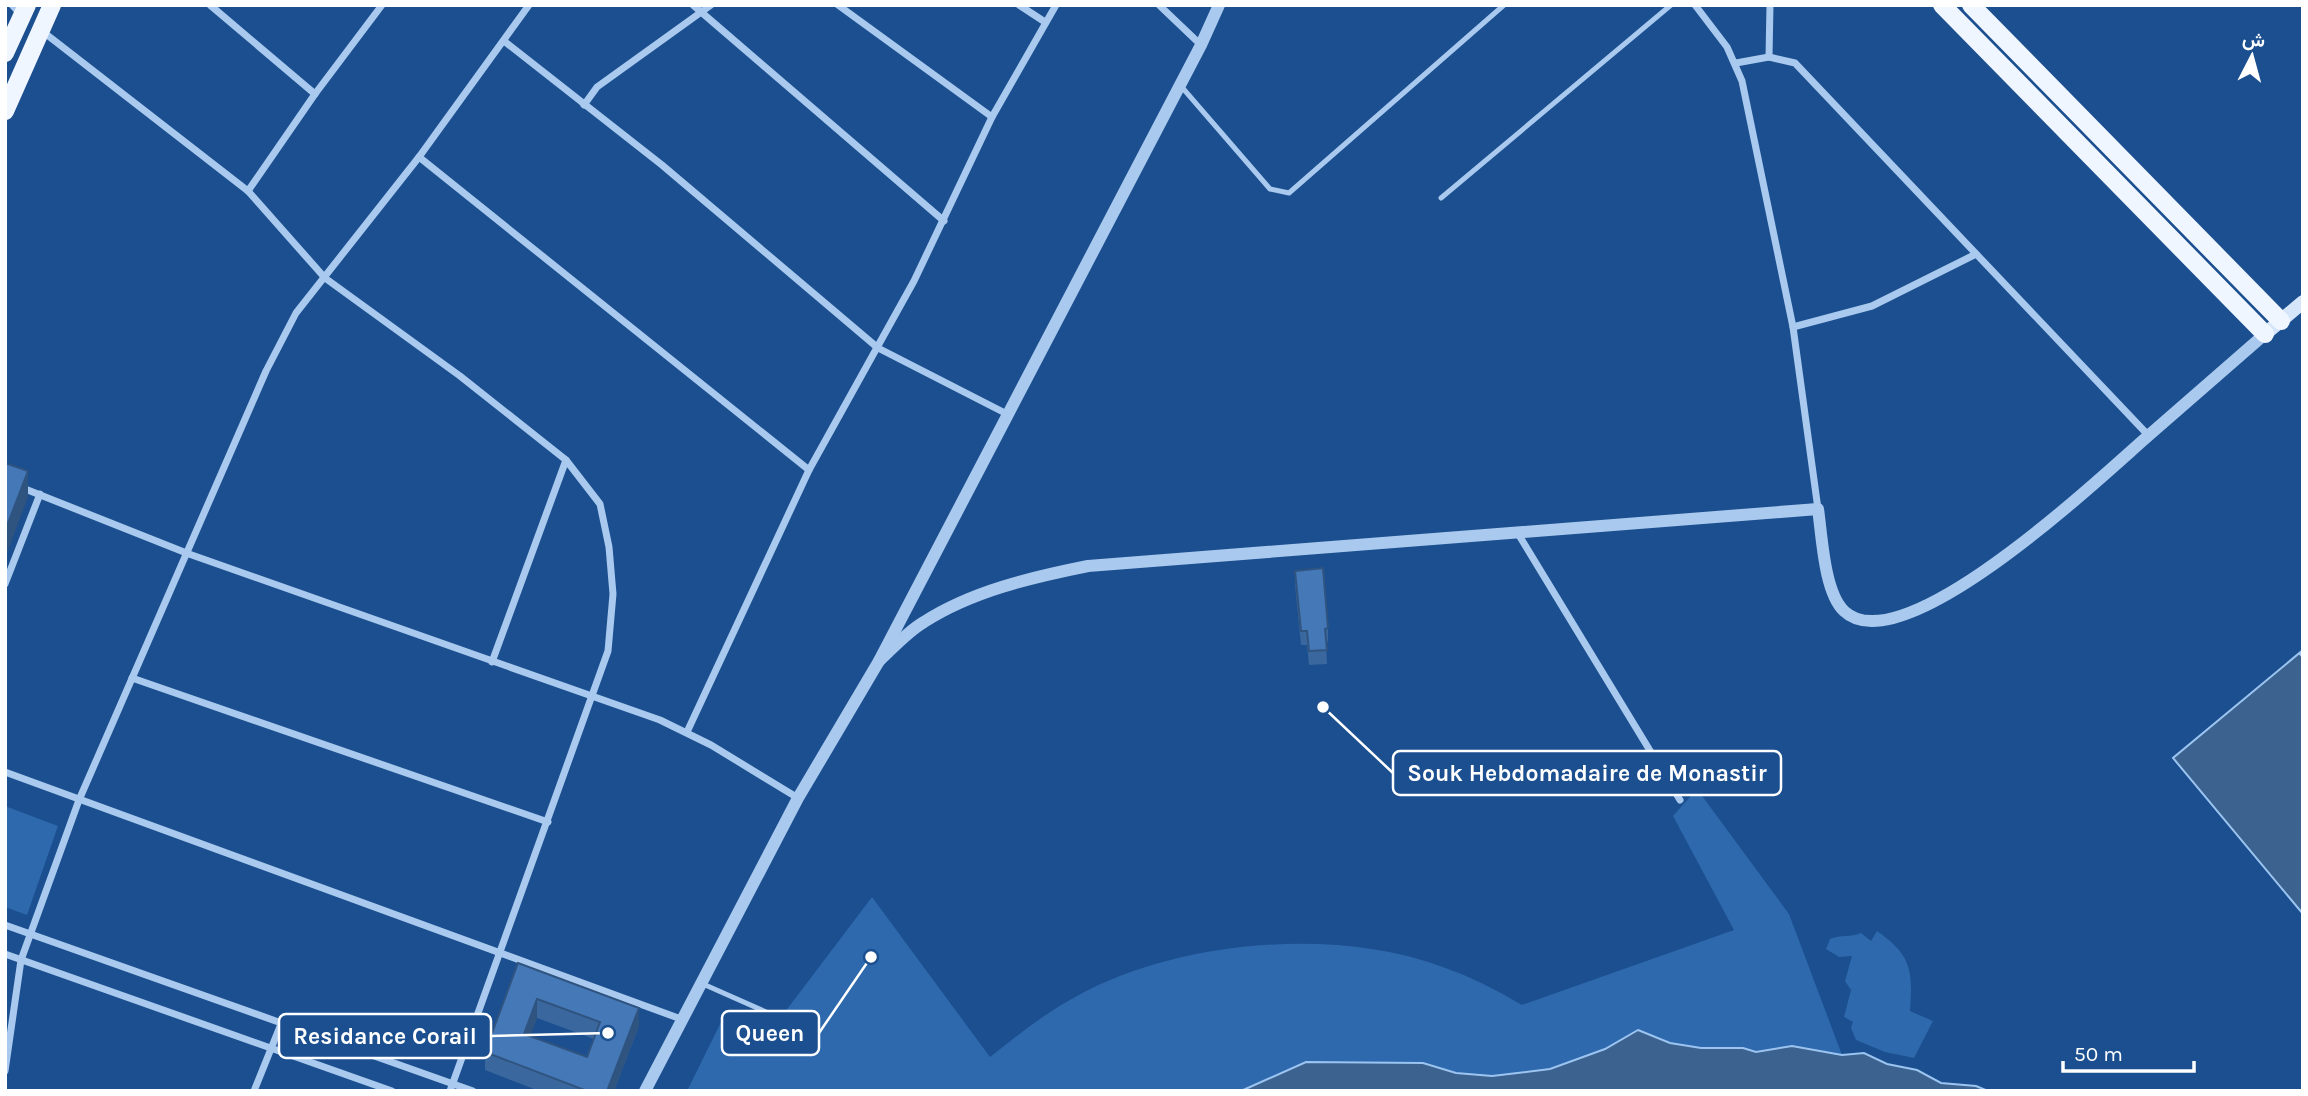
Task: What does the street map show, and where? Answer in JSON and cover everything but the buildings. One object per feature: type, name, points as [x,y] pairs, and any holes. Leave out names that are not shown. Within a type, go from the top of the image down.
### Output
[{"type":"main road","points":[[5,111],[52,5]]},
{"type":"main road","points":[[1941,5],[2265,334],[2303,302]]},
{"type":"main road","points":[[1971,5],[2281,321]]},
{"type":"main road","points":[[5,53],[21,9]]},
{"type":"street","points":[[210,5],[315,94]]},
{"type":"street","points":[[248,191],[315,94],[382,5]]},
{"type":"street","points":[[5,1071],[21,960],[79,800],[189,554],[266,371],[296,313],[419,157],[529,5]]},
{"type":"street","points":[[693,5],[701,15],[944,221]]},
{"type":"street","points":[[584,105],[597,86],[701,15],[711,5]]},
{"type":"street","points":[[838,5],[992,117]]},
{"type":"street","points":[[1019,5],[1045,22]]},
{"type":"street","points":[[687,732],[809,470],[878,348],[944,221],[992,117],[1056,5]]},
{"type":"street","points":[[1159,5],[1202,45]]},
{"type":"street","points":[[645,1091],[798,798],[879,661],[1202,45],[1219,5]]},
{"type":"street","points":[[1695,5],[1736,63],[1793,327],[1818,509],[1834,596],[1844,611],[1858,620],[1874,623],[1884,621],[1947,593],[1981,574],[2044,527],[2265,334]]},
{"type":"street","points":[[1769,57],[1770,5]]},
{"type":"street","points":[[41,30],[248,191],[326,278],[460,376],[566,460],[600,504],[609,547],[613,594],[608,651],[451,1087]]},
{"type":"street","points":[[504,41],[662,165],[878,348],[1007,414]]},
{"type":"street","points":[[1736,63],[1769,57],[1794,63],[2148,435]]},
{"type":"street","points":[[419,157],[809,470]]},
{"type":"street","points":[[1793,327],[1872,306],[1976,254]]},
{"type":"street","points":[[492,662],[566,460]]},
{"type":"street","points":[[5,481],[189,554],[687,732],[798,798]]},
{"type":"street","points":[[5,584],[40,494]]},
{"type":"street","points":[[879,661],[923,622],[979,596],[1035,576],[1088,566],[1818,509]]},
{"type":"street","points":[[1517,531],[1680,800]]},
{"type":"street","points":[[132,678],[548,822]]},
{"type":"street","points":[[5,772],[681,1018]]},
{"type":"street","points":[[5,925],[451,1087],[472,1091]]},
{"type":"street","points":[[5,954],[392,1091]]},
{"type":"street","points":[[254,1091],[281,1024]]},
{"type":"lane","points":[[1180,85],[1270,189],[1289,192],[1504,5]]},
{"type":"lane","points":[[1441,198],[1671,5]]},
{"type":"lane","points":[[700,983],[773,1015]]},
{"type":"shaded area","points":[[2303,650],[2303,914],[2173,758]]},
{"type":"shaded area","points":[[1697,789],[1789,914],[1842,1055],[1792,1046],[1756,1053],[1742,1048],[1701,1048],[1670,1043],[1638,1031],[1605,1049],[1550,1069],[1492,1076],[1456,1073],[1423,1063],[1306,1062],[1241,1091],[687,1091],[727,1010],[772,1029],[872,897],[990,1057],[1054,1010],[1117,977],[1207,952],[1256,946],[1352,946],[1397,954],[1461,974],[1522,1005],[1734,930],[1673,816]]},
{"type":"shaded area","points":[[5,806],[58,826],[27,915],[5,907]]},
{"type":"shaded area","points":[[1877,931],[1897,948],[1907,964],[1911,984],[1910,1011],[1933,1021],[1914,1058],[1885,1052],[1856,1040],[1851,1028],[1853,1022],[1844,1017],[1851,990],[1845,981],[1852,956],[1839,957],[1826,949],[1830,939],[1861,933],[1871,941]]},
{"type":"shaded area","points":[[1638,1030],[1670,1043],[1701,1048],[1743,1048],[1756,1052],[1792,1046],[1842,1055],[1864,1053],[1887,1064],[1917,1070],[1941,1083],[1976,1086],[1988,1091],[1241,1091],[1306,1062],[1423,1063],[1456,1073],[1492,1076],[1550,1069],[1605,1049]]},
{"type":"place","name":"Souk Hebdomadaire de Monastir","points":[[1323,707]]},
{"type":"place","name":"Queen","points":[[871,957]]},
{"type":"place","name":"Residance Corail","points":[[608,1033]]}]
